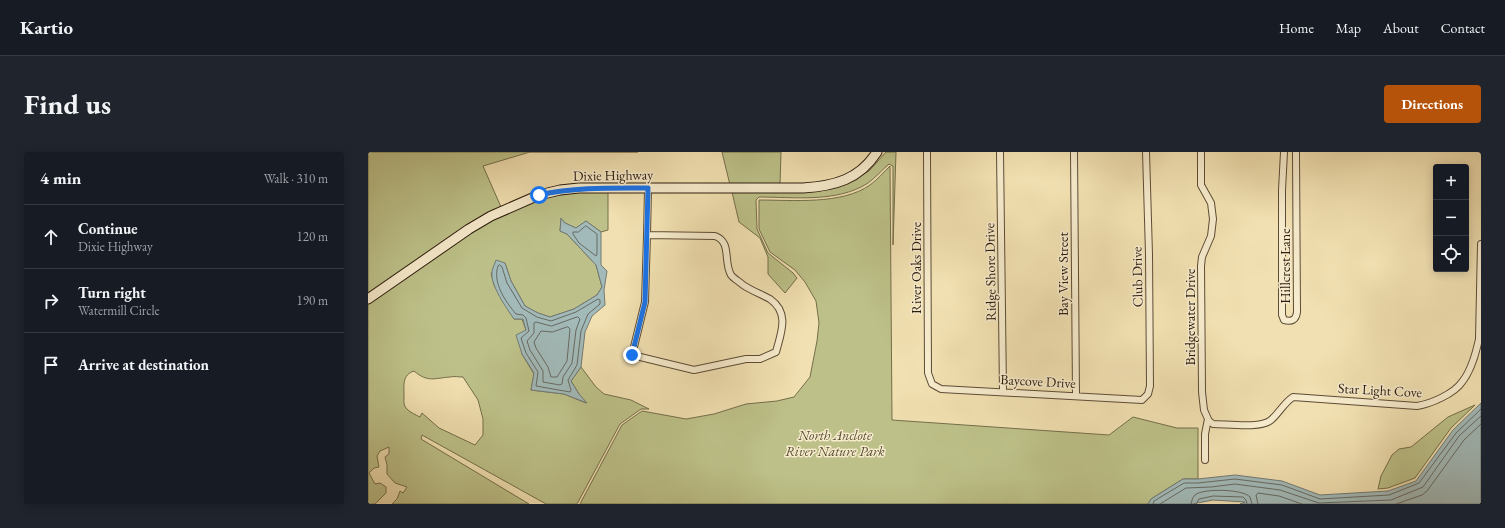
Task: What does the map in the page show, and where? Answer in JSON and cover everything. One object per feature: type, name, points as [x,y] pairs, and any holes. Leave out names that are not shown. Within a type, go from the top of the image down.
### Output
[{"type":"street","name":"Dixie Highway","points":[[368,300],[485,220],[514,205],[539,195],[560,190],[579,188],[803,188],[829,186],[848,179],[858,173],[877,152]]},
{"type":"street","name":"River Oaks Drive","points":[[927,152],[928,373],[932,384]]},
{"type":"street","name":"Ridge Shore Drive","points":[[1000,152],[1003,391]]},
{"type":"street","name":"Bay View Street","points":[[1074,152],[1076,395]]},
{"type":"street","name":"Club Drive","points":[[1142,400],[1148,394],[1150,386],[1149,254],[1146,152]]},
{"type":"street","name":"Bridgewater Drive","points":[[1202,152],[1201,185],[1211,203],[1212,219],[1211,236],[1202,257],[1201,266],[1202,392],[1204,410],[1208,420],[1205,434],[1205,460]]},
{"type":"street","name":"Hillcrest Lane","points":[[1284,152],[1282,190],[1282,315],[1284,320],[1289,321],[1296,317],[1297,312],[1296,152]]},
{"type":"street","points":[[647,235],[715,236],[722,239],[725,244],[728,265],[732,276],[751,290],[771,300],[780,309],[783,319],[781,335],[776,352],[760,359],[746,359],[694,370],[632,355],[645,302],[648,188]]},
{"type":"street","name":"Star Light Cove","points":[[1208,420],[1213,424],[1259,425],[1270,421],[1286,402],[1293,397],[1417,406],[1428,404],[1455,390],[1462,382],[1476,354],[1479,339],[1481,244]]},
{"type":"street","name":"Baycove Drive","points":[[932,384],[941,388],[1142,400]]},
{"type":"green space","points":[[368,152],[530,152],[483,166],[501,207],[368,295]]},
{"type":"green space","points":[[722,152],[781,152],[780,185],[730,185]]},
{"type":"green space","points":[[886,152],[896,152],[893,245],[893,166],[889,164],[868,183],[843,194],[815,198],[759,197],[756,200],[757,229],[768,253],[797,278],[785,293],[768,274],[768,257],[760,238],[739,222],[732,192],[818,191],[838,187],[869,171]]},
{"type":"green space","name":"North Anclote River Nature Park","points":[[890,166],[892,420],[1109,435],[1133,417],[1177,428],[1198,428],[1198,479],[1183,479],[1151,499],[1148,504],[580,504],[622,425],[642,411],[686,419],[714,414],[746,404],[777,401],[794,397],[810,377],[819,323],[816,301],[805,282],[795,270],[770,252],[759,229],[759,200],[801,201],[831,199],[845,196],[870,185]]},
{"type":"green space","points":[[580,192],[608,192],[608,230],[601,232],[586,221],[576,228],[565,223],[561,219],[560,231],[567,234],[596,265],[602,287],[597,295],[574,309],[550,317],[538,313],[525,306],[511,281],[505,263],[491,273],[494,285],[514,319],[522,319],[526,330],[522,354],[534,374],[531,390],[564,394],[586,403],[571,381],[581,367],[596,387],[604,394],[631,400],[649,409],[641,409],[620,424],[577,504],[546,504],[422,435],[421,439],[529,504],[392,504],[397,499],[400,491],[403,493],[407,487],[395,483],[387,474],[385,457],[389,454],[389,447],[380,451],[377,456],[379,467],[374,468],[369,473],[375,484],[380,483],[386,487],[386,493],[375,504],[368,504],[368,304],[470,232],[492,219],[542,198]],"holes":[[[414,371],[419,375],[432,379],[463,377],[478,400],[483,419],[483,435],[475,445],[439,428],[422,413],[420,417],[406,408],[404,405],[404,381],[407,375]]]},
{"type":"green space","points":[[1475,405],[1451,428],[1415,478],[1388,488],[1378,489],[1381,476],[1392,455],[1399,449],[1411,447],[1448,417]]},
{"type":"water","points":[[561,218],[565,223],[576,228],[586,221],[601,232],[601,265],[607,271],[604,290],[605,305],[592,316],[585,332],[581,367],[571,381],[587,403],[564,394],[531,390],[534,373],[522,354],[516,335],[526,330],[523,319],[514,319],[496,290],[492,277],[492,270],[496,260],[505,263],[511,281],[525,306],[550,317],[574,309],[597,295],[602,287],[596,265],[567,234],[560,231]]},
{"type":"water","points":[[1481,403],[1481,504],[1240,504],[1245,502],[1213,500],[1192,504],[1148,504],[1151,499],[1183,479],[1235,475],[1282,481],[1320,495],[1388,491],[1416,481],[1453,430]]},
{"type":"route","points":[[539,195],[560,190],[579,188],[648,188],[645,302],[632,355]]}]
